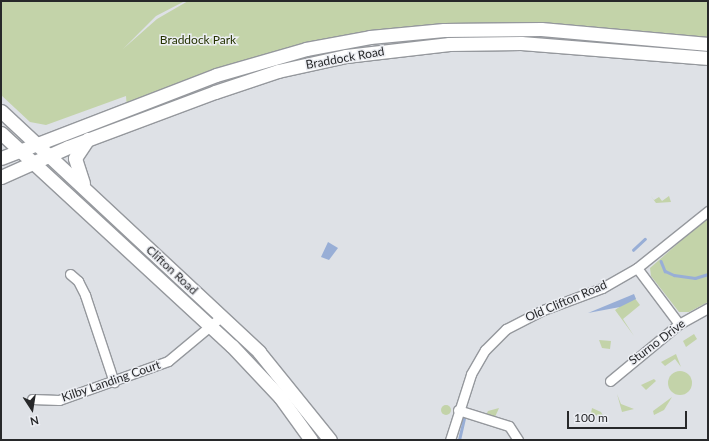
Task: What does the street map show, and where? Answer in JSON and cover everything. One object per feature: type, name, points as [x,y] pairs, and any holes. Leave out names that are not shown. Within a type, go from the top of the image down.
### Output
[{"type":"main road","name":"Braddock Road","points":[[1,158],[35,143],[263,60],[370,37],[444,30],[541,30],[708,44]]},
{"type":"main road","name":"Braddock Road","points":[[1,177],[88,139],[278,72],[384,50],[521,43],[708,58]]},
{"type":"main road","name":"Clifton Road","points":[[1,111],[222,316],[281,375],[330,440]]},
{"type":"main road","name":"Clifton Road","points":[[1,133],[211,327],[280,397],[311,440]]},
{"type":"main road","points":[[88,139],[79,148],[75,162],[91,194]]},
{"type":"street","name":"Old Clifton Road","points":[[450,440],[462,394],[483,353],[506,329],[543,310],[602,288],[637,268],[708,211]]},
{"type":"street","points":[[637,268],[679,324]]},
{"type":"street","points":[[70,274],[78,281],[85,295],[114,382]]},
{"type":"street","name":"Sturno Drive","points":[[610,381],[679,324],[708,308]]},
{"type":"street","name":"Kilby Landing Court","points":[[32,399],[59,400],[168,362],[211,327],[222,316]]},
{"type":"street","points":[[458,410],[509,426],[518,440]]},
{"type":"green space","name":"Braddock Park","points":[[1,1],[185,1],[156,16],[123,49],[157,19],[188,1],[708,1],[708,43],[495,29],[306,49],[127,109],[126,96],[46,125],[30,122],[1,95]]},
{"type":"green space","points":[[650,195],[654,200],[659,197],[662,201],[669,196],[671,202],[656,203]]},
{"type":"green space","points":[[708,217],[708,302],[689,312],[679,312],[651,276],[650,268]]},
{"type":"green space","points":[[634,297],[640,305],[623,319],[634,336],[615,310]]},
{"type":"green space","points":[[694,334],[697,339],[686,347],[683,341]]},
{"type":"green space","points":[[599,340],[611,341],[610,349],[602,348]]},
{"type":"green space","points":[[676,354],[681,367],[675,359],[665,366],[661,362]]},
{"type":"green space","points":[[680,371],[689,374],[692,383],[689,392],[680,395],[671,392],[668,383],[671,374]]},
{"type":"green space","points":[[654,379],[656,381],[646,390],[641,385]]},
{"type":"green space","points":[[617,394],[621,404],[634,409],[622,412]]},
{"type":"green space","points":[[672,397],[664,410],[654,415],[653,411]]},
{"type":"green space","points":[[444,405],[448,405],[450,406],[450,414],[444,415],[441,412],[441,408]]},
{"type":"green space","points":[[499,408],[495,417],[486,415],[488,411]]},
{"type":"green space","points":[[592,408],[601,412],[605,419],[591,413]]},
{"type":"water","points":[[328,242],[338,248],[329,260],[321,257]]},
{"type":"water","points":[[634,294],[636,299],[620,307],[588,313]]},
{"type":"waterway","points":[[633,250],[645,239]]},
{"type":"waterway","points":[[661,261],[665,271],[674,275],[695,278],[708,274]]},
{"type":"waterway","points":[[459,440],[464,419]]}]
